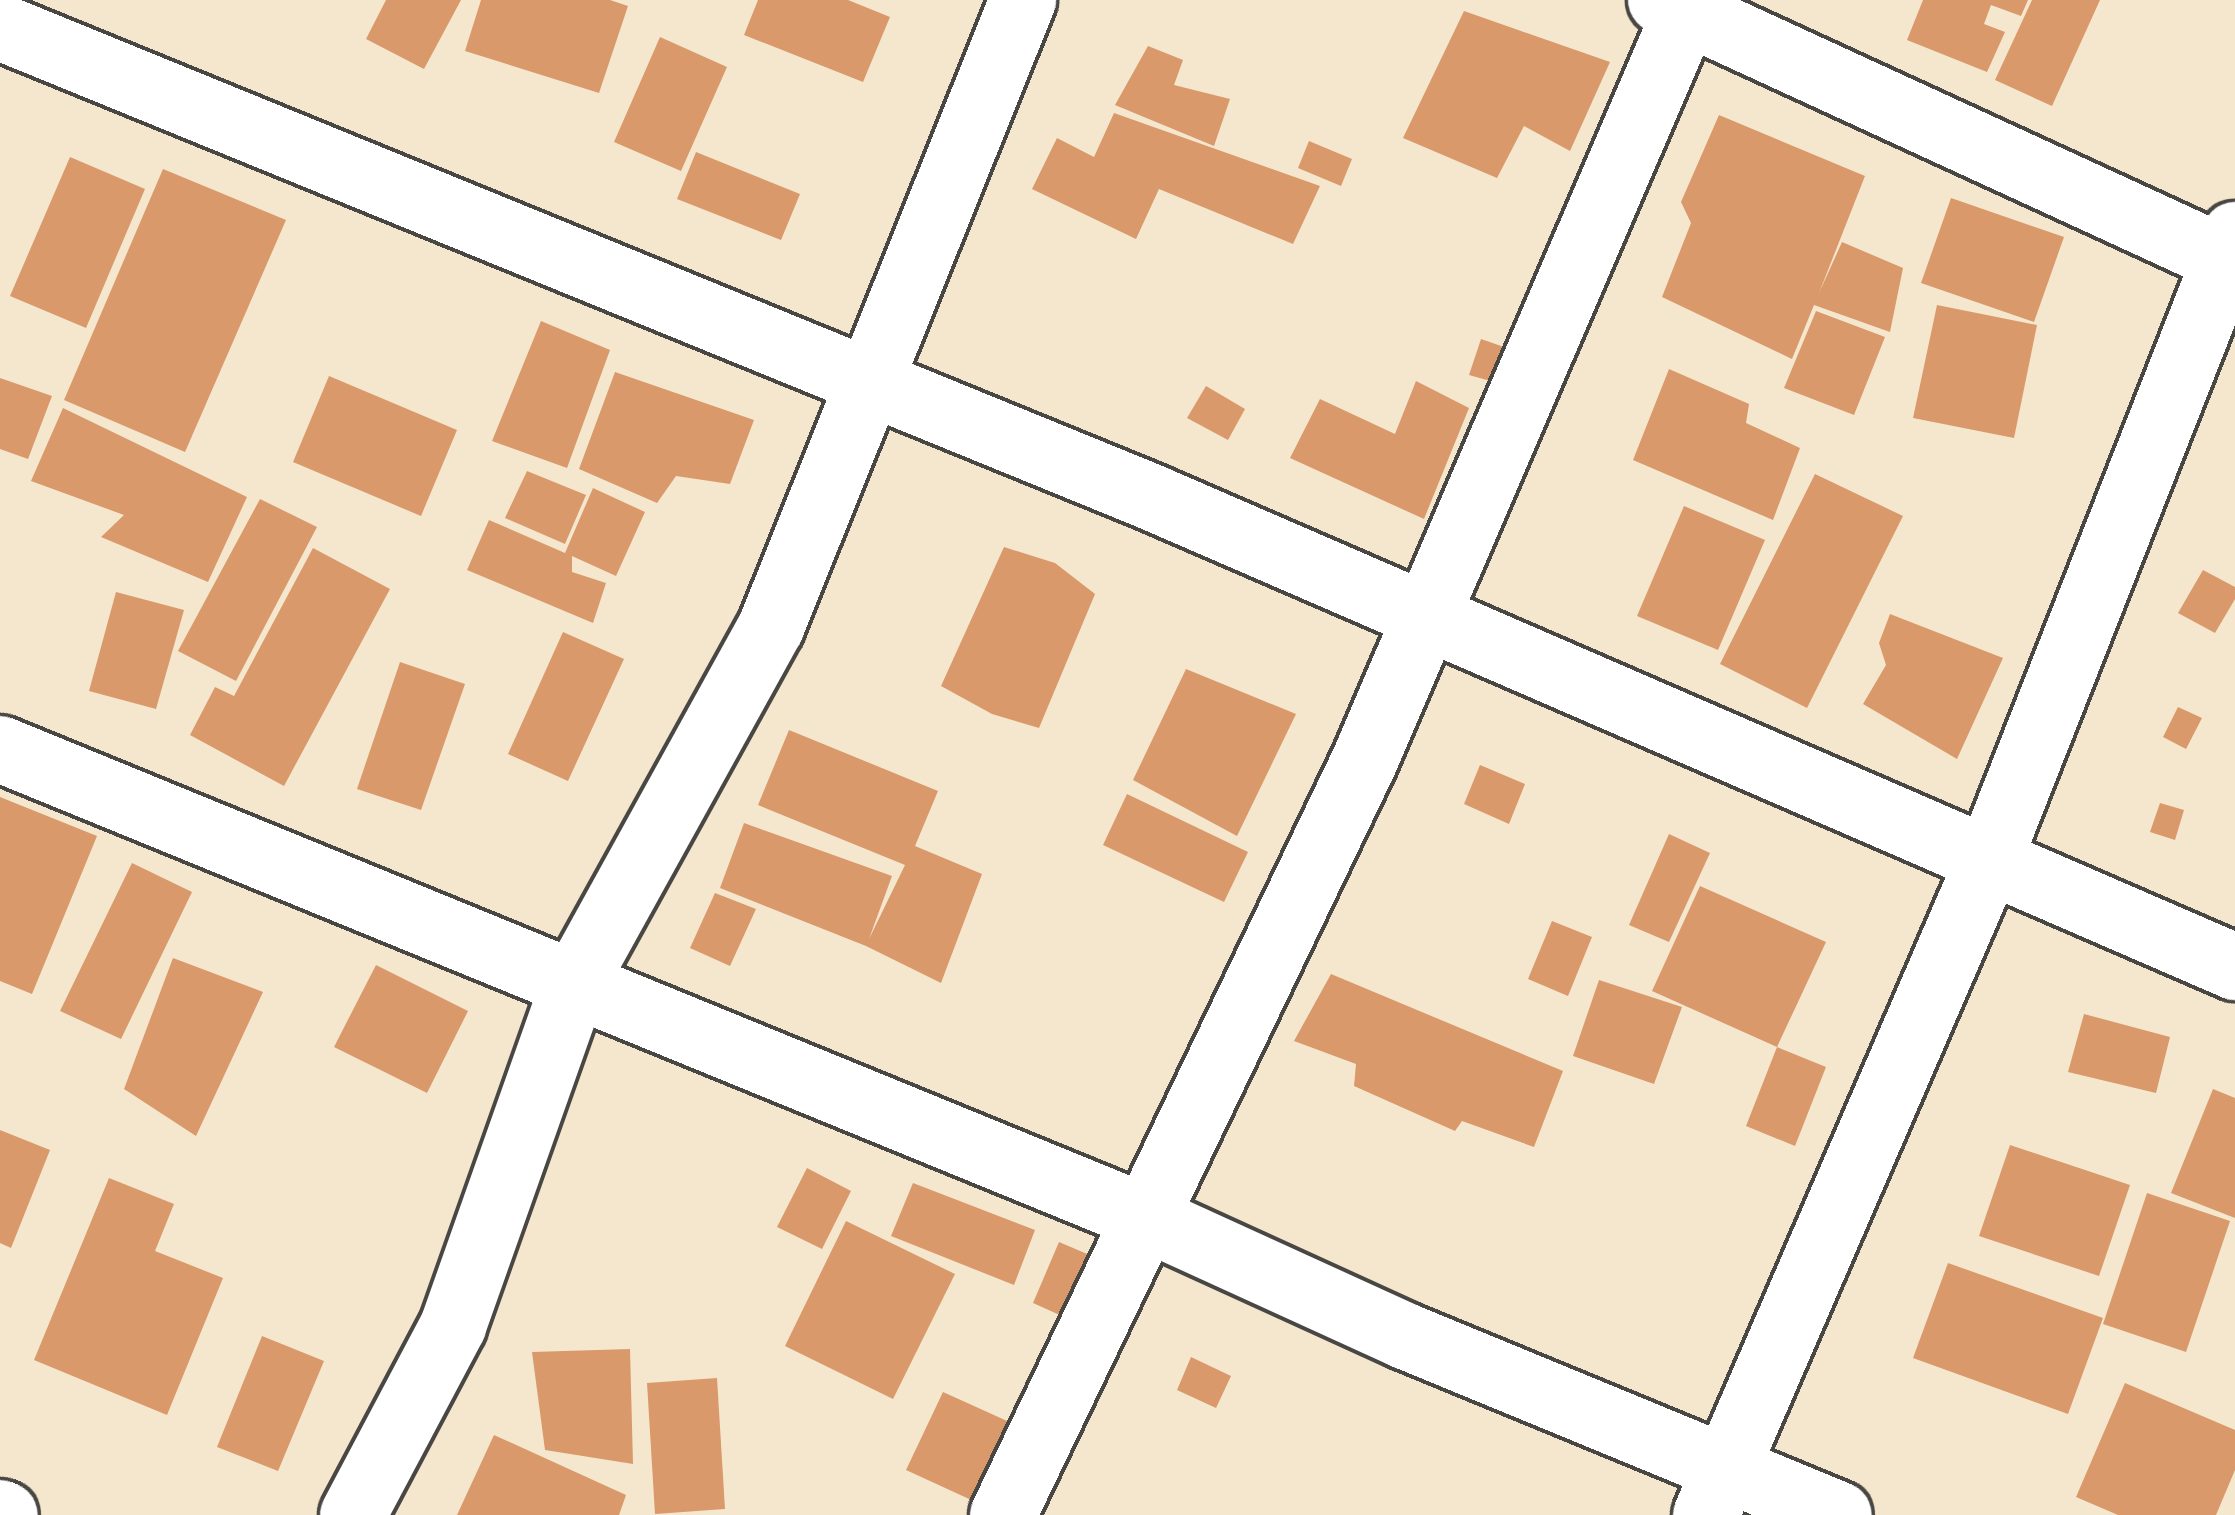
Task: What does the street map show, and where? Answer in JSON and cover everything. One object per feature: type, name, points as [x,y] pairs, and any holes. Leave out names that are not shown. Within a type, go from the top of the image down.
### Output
[{"type":"street","points":[[352,1515],[453,1326],[575,982],[771,627],[1023,0]]},
{"type":"street","points":[[1003,1515],[1364,762],[1680,3],[2231,253],[1988,862],[1716,1492]]},
{"type":"street","points":[[0,27],[869,381],[1428,616],[2235,967]]},
{"type":"street","points":[[0,749],[1144,1217],[1406,1336],[1716,1492],[1839,1515]]},
{"type":"building","points":[[386,0],[461,0],[424,69],[366,39]]},
{"type":"building","points":[[481,0],[610,0],[628,6],[599,93],[465,51]]},
{"type":"building","points":[[758,0],[848,0],[890,17],[863,82],[744,35]]},
{"type":"building","points":[[1923,0],[2028,0],[2021,16],[1991,5],[1984,24],[2005,32],[1987,72],[1907,40]]},
{"type":"building","points":[[2032,0],[2100,0],[2052,106],[1995,80]]},
{"type":"building","points":[[1464,11],[1610,62],[1570,151],[1524,126],[1497,178],[1403,138]]},
{"type":"building","points":[[660,37],[727,67],[681,171],[614,142]]},
{"type":"building","points":[[1148,46],[1183,60],[1174,85],[1230,99],[1214,146],[1115,105]]},
{"type":"building","points":[[1114,113],[1320,186],[1293,244],[1159,189],[1136,239],[1032,189],[1057,138],[1094,157]]},
{"type":"building","points":[[1719,115],[1865,176],[1819,293],[1842,242],[1903,268],[1890,332],[1814,305],[1792,359],[1662,297],[1691,223],[1681,202]]},
{"type":"building","points":[[1309,141],[1352,159],[1341,186],[1298,168]]},
{"type":"building","points":[[696,152],[800,194],[781,240],[677,199]]},
{"type":"building","points":[[70,157],[145,189],[86,328],[10,296]]},
{"type":"building","points":[[163,169],[286,220],[185,452],[64,400]]},
{"type":"building","points":[[1951,198],[2064,237],[2034,322],[1921,283]]},
{"type":"building","points":[[1937,305],[2037,325],[2014,438],[1913,418]]},
{"type":"building","points":[[1816,311],[1885,337],[1854,415],[1784,388]]},
{"type":"building","points":[[541,321],[610,350],[567,468],[492,441]]},
{"type":"building","points":[[1481,339],[1507,348],[1494,382],[1469,375]]},
{"type":"building","points":[[1669,369],[1749,404],[1746,423],[1800,448],[1773,520],[1633,460]]},
{"type":"building","points":[[615,372],[754,420],[730,484],[676,476],[657,503],[579,469]]},
{"type":"building","points":[[329,376],[457,430],[421,516],[293,462]]},
{"type":"building","points":[[0,378],[52,396],[28,459],[0,449]]},
{"type":"building","points":[[1416,381],[1469,408],[1424,519],[1290,458],[1320,399],[1395,434]]},
{"type":"building","points":[[1206,386],[1245,409],[1228,440],[1187,418]]},
{"type":"building","points":[[63,408],[247,497],[208,582],[101,537],[124,515],[31,481]]},
{"type":"building","points":[[527,471],[586,495],[565,544],[505,518]]},
{"type":"building","points":[[1815,474],[1903,516],[1807,708],[1720,664]]},
{"type":"building","points":[[593,488],[645,512],[616,576],[572,556],[572,572],[606,583],[593,623],[467,570],[489,520],[565,553]]},
{"type":"building","points":[[260,499],[317,527],[236,681],[178,651]]},
{"type":"building","points":[[1684,506],[1765,540],[1718,650],[1637,616]]},
{"type":"building","points":[[1004,547],[1055,563],[1095,594],[1039,728],[992,714],[941,686]]},
{"type":"building","points":[[313,548],[390,589],[284,786],[190,735],[215,687],[234,696]]},
{"type":"building","points":[[2203,570],[2235,587],[2235,599],[2215,633],[2178,613]]},
{"type":"building","points":[[116,592],[184,610],[156,709],[89,691]]},
{"type":"building","points":[[1890,614],[2003,658],[1957,759],[1863,704],[1886,665],[1879,643]]},
{"type":"building","points":[[563,632],[624,659],[568,781],[508,754]]},
{"type":"building","points":[[400,662],[465,684],[421,810],[357,789]]},
{"type":"building","points":[[1186,669],[1296,714],[1237,836],[1133,780]]},
{"type":"building","points":[[2178,707],[2202,718],[2186,749],[2163,737]]},
{"type":"building","points":[[789,730],[938,791],[915,846],[982,874],[941,983],[866,946],[720,888],[744,823],[892,876],[869,939],[905,865],[758,805]]},
{"type":"building","points":[[1480,765],[1525,784],[1509,824],[1464,804]]},
{"type":"building","points":[[1127,794],[1248,852],[1224,902],[1103,845]]},
{"type":"building","points":[[0,797],[97,836],[32,994],[0,981]]},
{"type":"building","points":[[2160,803],[2184,810],[2175,840],[2150,832]]},
{"type":"building","points":[[1669,834],[1710,853],[1669,942],[1629,925]]},
{"type":"building","points":[[132,863],[192,892],[121,1039],[60,1011]]},
{"type":"building","points":[[1700,886],[1826,942],[1777,1047],[1652,991]]},
{"type":"building","points":[[715,893],[756,909],[730,966],[690,948]]},
{"type":"building","points":[[1552,921],[1592,937],[1568,996],[1528,979]]},
{"type":"building","points":[[173,958],[263,992],[196,1136],[124,1089]]},
{"type":"building","points":[[376,965],[468,1011],[427,1093],[334,1047]]},
{"type":"building","points":[[1331,974],[1563,1071],[1534,1147],[1462,1121],[1455,1131],[1354,1086],[1356,1064],[1294,1041]]},
{"type":"building","points":[[1599,980],[1682,1007],[1654,1084],[1573,1056]]},
{"type":"building","points":[[2084,1014],[2170,1037],[2156,1093],[2068,1072]]},
{"type":"building","points":[[1777,1047],[1826,1067],[1795,1146],[1746,1126]]},
{"type":"building","points":[[2213,1089],[2235,1098],[2235,1218],[2171,1193]]},
{"type":"building","points":[[0,1130],[50,1150],[11,1248],[0,1243]]},
{"type":"building","points":[[2010,1145],[2130,1185],[2099,1276],[1979,1236]]},
{"type":"building","points":[[807,1168],[851,1191],[822,1249],[777,1227]]},
{"type":"building","points":[[109,1178],[174,1204],[155,1251],[223,1278],[167,1415],[34,1360]]},
{"type":"building","points":[[913,1183],[1035,1230],[1014,1285],[891,1236]]},
{"type":"building","points":[[2147,1193],[2230,1221],[2186,1352],[2103,1324]]},
{"type":"building","points":[[846,1221],[955,1274],[893,1399],[785,1346]]},
{"type":"building","points":[[1059,1242],[1099,1259],[1073,1321],[1033,1303]]},
{"type":"building","points":[[1948,1263],[2103,1318],[2068,1414],[1913,1358]]},
{"type":"building","points":[[262,1336],[324,1361],[278,1471],[217,1447]]},
{"type":"building","points":[[630,1349],[633,1464],[545,1450],[532,1352]]},
{"type":"building","points":[[1191,1357],[1231,1376],[1216,1408],[1177,1390]]},
{"type":"building","points":[[717,1378],[725,1509],[655,1514],[647,1383]]},
{"type":"building","points":[[2125,1383],[2235,1430],[2235,1470],[2216,1515],[2118,1515],[2076,1497]]},
{"type":"building","points":[[943,1392],[1016,1425],[980,1504],[906,1470]]},
{"type":"building","points":[[494,1435],[626,1495],[619,1515],[457,1515]]}]
